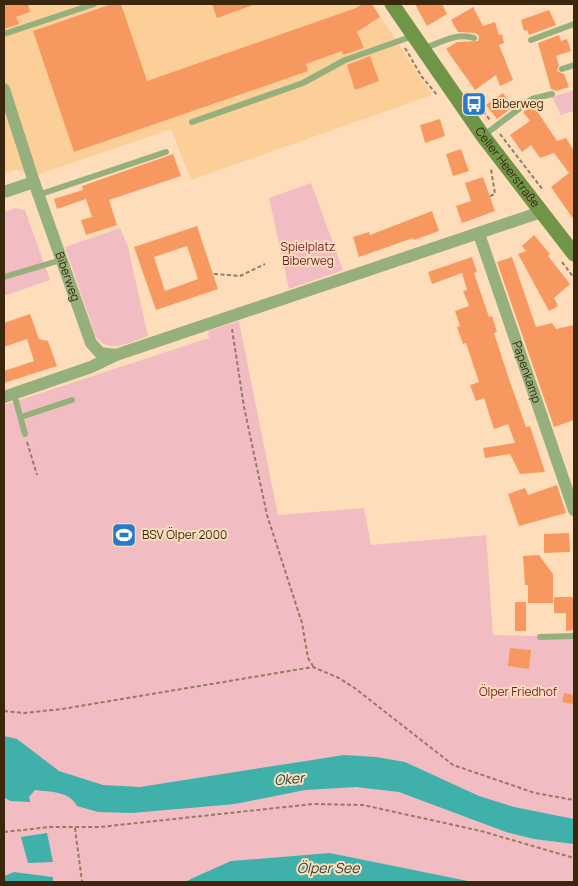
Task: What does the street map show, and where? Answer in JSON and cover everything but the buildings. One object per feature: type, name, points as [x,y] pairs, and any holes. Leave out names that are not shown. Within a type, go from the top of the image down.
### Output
[{"type":"main road","name":"Celler Heerstraße","points":[[392,4],[422,50],[484,136],[574,254]]},
{"type":"street","name":"Biberweg","points":[[4,89],[38,195],[91,343],[100,353],[116,355]]},
{"type":"street","points":[[4,192],[34,182]]},
{"type":"street","points":[[9,396],[91,367],[116,355],[541,212]]},
{"type":"street","name":"Papenkamp","points":[[479,234],[574,510]]},
{"type":"lane","points":[[4,34],[94,4]]},
{"type":"lane","points":[[531,40],[574,24]]},
{"type":"lane","points":[[422,50],[459,36],[466,35],[474,38]]},
{"type":"lane","points":[[192,122],[303,83],[345,60],[413,36]]},
{"type":"lane","points":[[562,69],[574,65]]},
{"type":"lane","points":[[484,136],[532,99],[552,94]]},
{"type":"lane","points":[[38,195],[166,152]]},
{"type":"lane","points":[[4,277],[61,260]]},
{"type":"lane","points":[[9,396],[20,417],[25,434]]},
{"type":"lane","points":[[20,417],[72,400]]},
{"type":"lane","points":[[540,637],[574,636]]},
{"type":"path","points":[[490,196],[495,194],[491,169]]},
{"type":"path","points":[[214,274],[240,276],[265,264]]},
{"type":"path","points":[[230,317],[244,407],[267,515],[302,623],[308,658],[313,667]]},
{"type":"path","points":[[29,449],[37,475]]},
{"type":"path","points":[[4,711],[24,713],[62,709],[313,667],[339,678],[356,689],[453,765],[535,793],[574,800]]},
{"type":"path","points":[[4,832],[50,827],[75,828],[313,804],[363,805],[481,830],[574,858]]},
{"type":"path","points":[[75,828],[82,882]]},
{"type":"shaded area","points":[[4,4],[372,4],[432,95],[191,180],[171,129],[37,175],[16,170],[4,173]]},
{"type":"green space","points":[[574,90],[574,111],[561,115],[552,97]]},
{"type":"green space","name":"Spielplatz Biberweg","points":[[311,183],[343,270],[289,289],[269,198]]},
{"type":"green space","points":[[15,208],[25,210],[50,280],[4,296],[4,212]]},
{"type":"green space","points":[[120,228],[128,247],[148,336],[127,344],[114,346],[102,342],[96,337],[65,247]]},
{"type":"green space","name":"Ölper Friedhof","points":[[239,321],[278,515],[364,508],[371,545],[486,535],[493,635],[574,637],[574,882],[473,882],[330,853],[189,879],[184,882],[53,882],[53,877],[14,872],[4,876],[4,405],[209,338],[208,331]]},
{"type":"water","name":"Oker","points":[[4,736],[17,739],[59,771],[103,785],[140,787],[344,755],[376,757],[405,762],[479,796],[514,807],[574,819],[574,844],[534,839],[506,832],[399,792],[356,787],[305,790],[235,804],[132,813],[98,812],[77,806],[74,801],[64,795],[35,790],[29,797],[30,802],[10,801],[4,797]]},
{"type":"water","points":[[47,833],[53,862],[28,863],[21,837]]},
{"type":"water","name":"Ölper See","points":[[330,853],[473,882],[184,882],[231,861]]},
{"type":"water","points":[[14,872],[53,877],[53,882],[4,882],[4,876]]},
{"type":"place","name":"Biberweg","points":[[474,104]]},
{"type":"place","name":"BSV Ölper 2000","points":[[124,535]]}]
